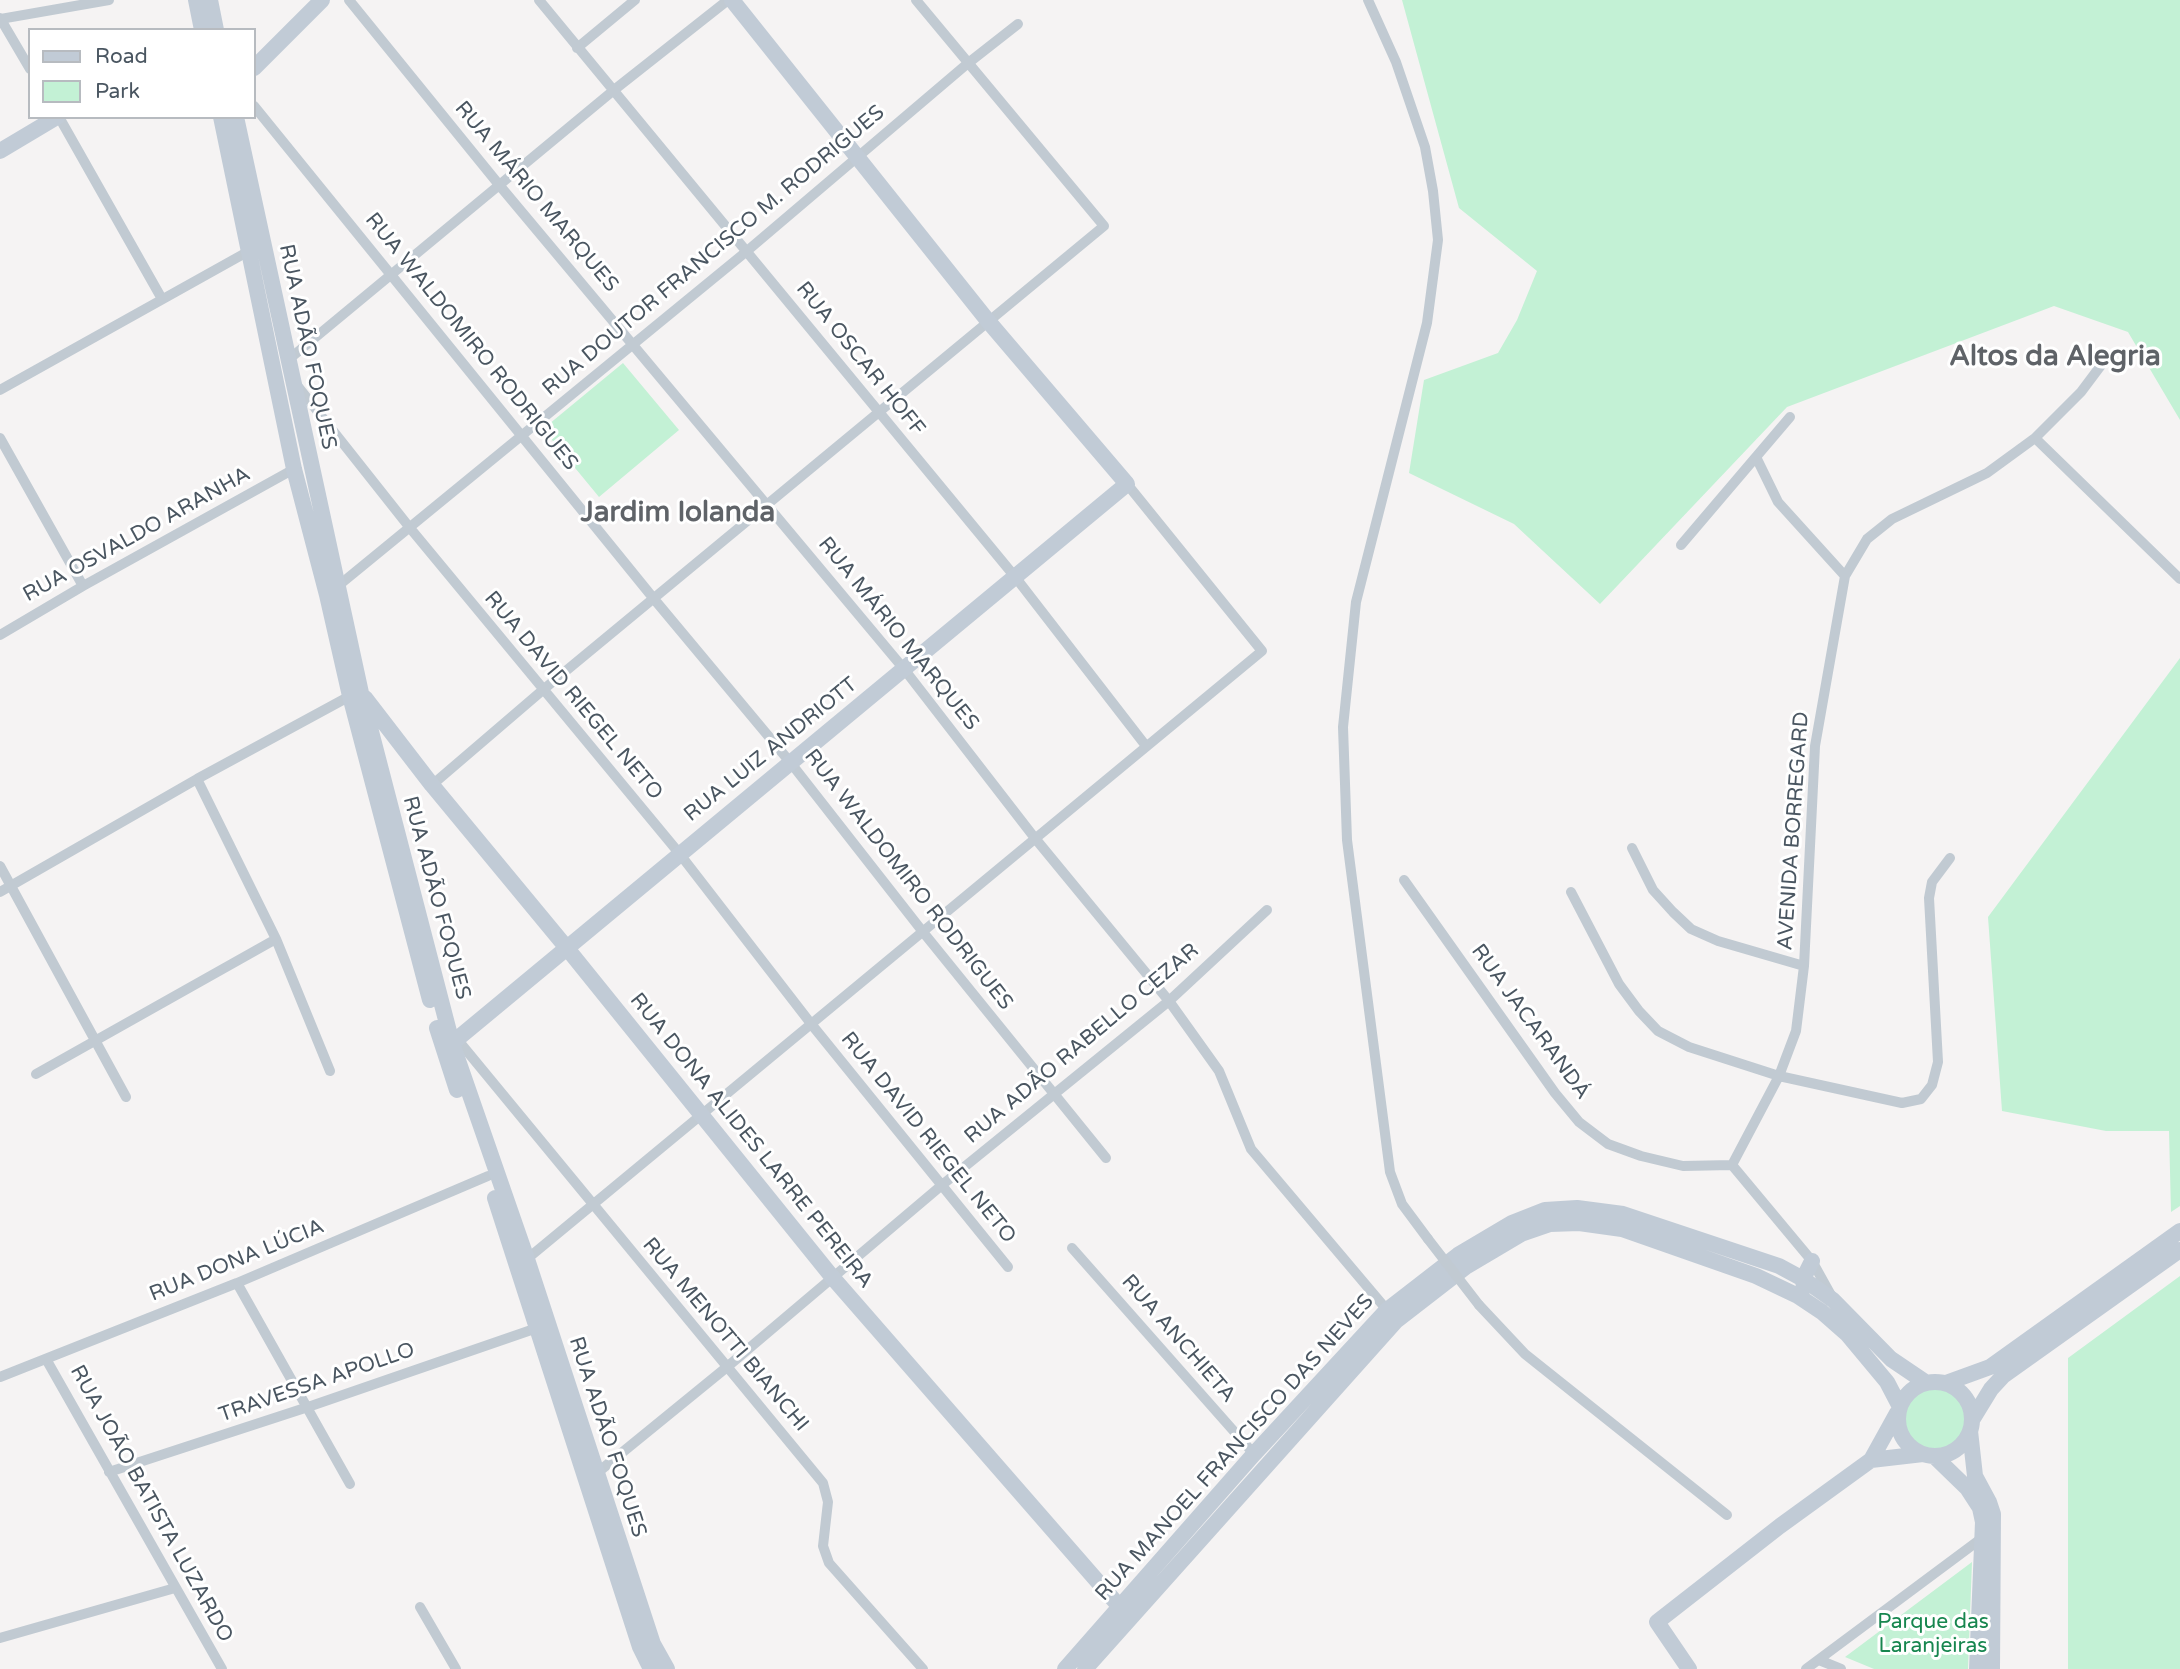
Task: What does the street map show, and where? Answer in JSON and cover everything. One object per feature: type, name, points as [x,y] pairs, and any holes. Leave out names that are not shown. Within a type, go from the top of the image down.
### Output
[{"type":"main road","points":[[196,0],[202,28]]},
{"type":"main road","points":[[210,0],[216,28]]},
{"type":"main road","points":[[256,66],[322,0]]},
{"type":"main road","points":[[729,0],[988,321],[1127,484]]},
{"type":"main road","points":[[0,151],[55,119]]},
{"type":"main road","name":"RUA ADÃO FOQUES","points":[[221,119],[294,469],[451,1044],[488,1176],[640,1647],[651,1669]]},
{"type":"main road","name":"RUA ADÃO FOQUES","points":[[236,119],[338,586],[356,694]]},
{"type":"main road","name":"RUA LUIZ ANDRIOTT","points":[[451,1044],[1127,484]]},
{"type":"main road","name":"RUA DONA ALIDES LARRE PEREIRA","points":[[356,694],[566,947],[832,1278],[1119,1606]]},
{"type":"main road","name":"RUA ADÃO FOQUES","points":[[451,1044],[527,1259],[653,1644],[667,1669]]},
{"type":"main road","name":"RUA MANOEL FRANCISCO DAS NEVES","points":[[1065,1669],[1254,1454],[1387,1310],[1458,1255],[1512,1223],[1545,1210],[1577,1208],[1623,1214],[1779,1266],[1803,1279],[1827,1306]]},
{"type":"main road","name":"RUA MANOEL FRANCISCO DAS NEVES","points":[[1085,1669],[1396,1321],[1466,1266],[1521,1234],[1550,1224],[1579,1223],[1622,1229],[1756,1276],[1827,1306]]},
{"type":"main road","points":[[1689,1669],[1657,1622],[1871,1460],[1905,1395],[1925,1382],[1946,1383],[1990,1367],[2180,1231]]},
{"type":"main road","points":[[1871,1460],[1956,1450],[1986,1396],[2003,1376],[2180,1250]]},
{"type":"main road","points":[[1812,1261],[1803,1279],[1804,1289],[1841,1321],[1847,1334]]},
{"type":"main road","points":[[1827,1306],[1891,1359],[1925,1382]]},
{"type":"main road","points":[[1827,1306],[1887,1382],[1898,1409],[1900,1434],[1913,1450],[1928,1455],[1967,1488],[1980,1508],[1982,1538],[1977,1669]]},
{"type":"main road","points":[[1946,1383],[1957,1389],[1971,1408],[1975,1476],[1993,1514],[1992,1669]]},
{"type":"street","points":[[28,66],[0,19],[109,0]]},
{"type":"street","name":"RUA MÁRIO MARQUES","points":[[349,0],[500,186],[904,669],[1034,837],[1168,1001],[1219,1071],[1251,1149],[1387,1310]]},
{"type":"street","name":"RUA OSCAR HOFF","points":[[540,0],[1016,578],[1146,746]]},
{"type":"street","points":[[577,48],[635,0]]},
{"type":"street","points":[[288,360],[614,90],[729,0]]},
{"type":"street","points":[[432,785],[544,689],[1104,226],[916,0]]},
{"type":"street","points":[[1368,0],[1395,62],[1425,146],[1438,240],[1427,323],[1356,602],[1343,727],[1347,841],[1390,1172],[1402,1204],[1479,1305],[1525,1354],[1727,1514]]},
{"type":"street","name":"RUA DOUTOR FRANCISCO M. RODRIGUES","points":[[338,586],[1018,24]]},
{"type":"street","name":"RUA WALDOMIRO RODRIGUES","points":[[256,108],[654,599],[790,762],[1106,1158]]},
{"type":"street","points":[[59,119],[162,299]]},
{"type":"street","points":[[0,390],[249,251]]},
{"type":"street","name":"AVENIDA BORREGARD","points":[[1732,1165],[1779,1076],[1796,1031],[1804,966],[1815,746],[1845,576],[1867,539],[1892,519],[1987,473],[2035,438],[2081,392],[2102,364]]},
{"type":"street","name":"RUA DAVID RIEGEL NETO","points":[[292,379],[410,528],[679,853],[811,1025],[1007,1267]]},
{"type":"street","points":[[1681,545],[1790,417]]},
{"type":"street","points":[[0,438],[83,586]]},
{"type":"street","points":[[2035,438],[2180,579]]},
{"type":"street","points":[[1756,457],[1778,502],[1845,576]]},
{"type":"street","name":"RUA OSVALDO ARANHA","points":[[0,635],[294,469]]},
{"type":"street","points":[[527,1259],[1262,651],[1127,484]]},
{"type":"street","points":[[0,892],[197,779],[356,694]]},
{"type":"street","points":[[197,779],[276,939],[330,1071]]},
{"type":"street","points":[[1632,848],[1653,890],[1691,929],[1718,941],[1804,966]]},
{"type":"street","points":[[1571,892],[1619,984],[1658,1031],[1689,1047],[1779,1076],[1902,1103],[1921,1099],[1932,1085],[1938,1062],[1929,898],[1932,882],[1950,858]]},
{"type":"street","points":[[0,866],[126,1097]]},
{"type":"street","name":"RUA JACARANDÁ","points":[[1404,880],[1547,1082],[1579,1122],[1608,1144],[1642,1156],[1683,1166],[1732,1165]]},
{"type":"street","name":"RUA ADÃO RABELLO CEZAR","points":[[597,1473],[942,1185],[1168,1001],[1267,910]]},
{"type":"street","points":[[36,1074],[276,939]]},
{"type":"street","name":"RUA MENOTTI BIANCHI","points":[[451,1044],[592,1206],[822,1483],[828,1502],[823,1546],[829,1563],[923,1669]]},
{"type":"street","points":[[1732,1165],[1812,1261],[1827,1306]]},
{"type":"street","name":"RUA DONA LÚCIA","points":[[0,1377],[237,1283],[488,1176]]},
{"type":"street","name":"RUA ANCHIETA","points":[[1072,1248],[1254,1454]]},
{"type":"street","points":[[237,1283],[351,1484]]},
{"type":"street","name":"TRAVESSA APOLLO","points":[[109,1472],[537,1328]]},
{"type":"street","name":"RUA JOÃO BATISTA LUZARDO","points":[[46,1359],[222,1669]]},
{"type":"street","points":[[1806,1669],[1982,1538]]},
{"type":"street","points":[[0,1638],[175,1587]]},
{"type":"street","points":[[420,1607],[456,1669]]},
{"type":"street","points":[[1819,1660],[1841,1669]]},
{"type":"green space","points":[[1402,0],[2180,0],[2180,420],[2128,332],[2054,306],[1787,407],[1600,604],[1514,524],[1409,473],[1424,380],[1498,353],[1517,320],[1537,271],[1459,208]]},
{"type":"green space","points":[[623,363],[679,430],[599,497],[543,429]]},
{"type":"green space","points":[[2180,658],[2180,1206],[2171,1212],[2169,1131],[2106,1131],[2002,1111],[1988,917]]},
{"type":"green space","points":[[2180,1276],[2180,1669],[2068,1669],[2068,1358]]},
{"type":"green space","points":[[1928,1388],[1940,1388],[1956,1397],[1963,1407],[1963,1431],[1956,1441],[1940,1450],[1928,1450],[1917,1445],[1908,1436],[1903,1425],[1903,1413],[1908,1402],[1917,1393]]},
{"type":"green space","name":"Parque das Laranjeiras","points":[[1972,1562],[1968,1669],[1874,1669],[1845,1657]]},
{"type":"district","name":"Altos da Alegria","points":[[2055,358]]},
{"type":"district","name":"Jardim Iolanda","points":[[678,514]]}]
